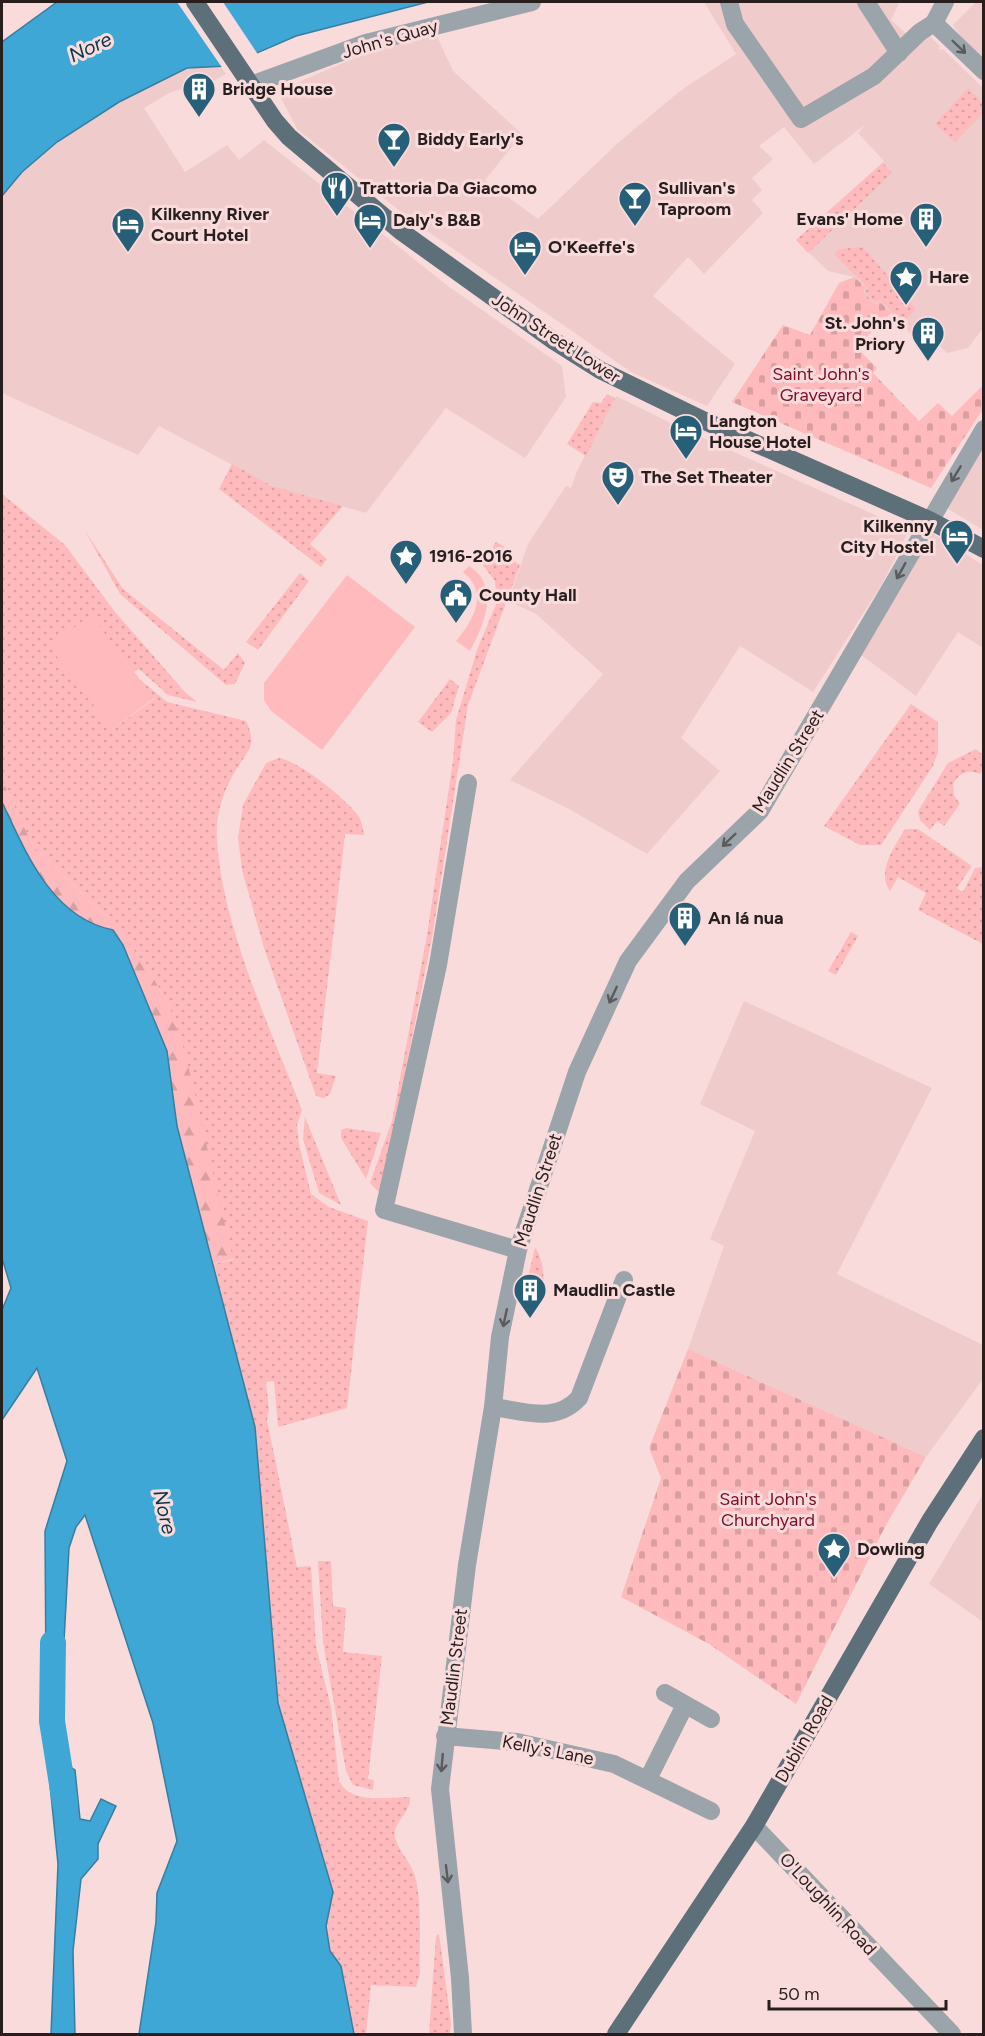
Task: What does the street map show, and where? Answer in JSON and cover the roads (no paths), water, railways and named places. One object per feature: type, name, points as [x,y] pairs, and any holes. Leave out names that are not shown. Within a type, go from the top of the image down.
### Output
[{"type":"main road","name":"John Street Lower","points":[[195,2],[275,121],[321,166],[402,232],[554,341],[600,370],[653,396],[929,520],[984,549]]},
{"type":"main road","name":"Dublin Road","points":[[616,2034],[754,1826],[930,1521],[984,1438]]},
{"type":"street","name":"John's Quay","points":[[246,78],[366,43],[532,2]]},
{"type":"street","points":[[729,2],[735,24],[801,119],[873,76],[920,32],[934,23],[945,2]]},
{"type":"street","points":[[866,2],[899,53]]},
{"type":"street","points":[[934,23],[984,71]]},
{"type":"street","name":"Maudlin Street","points":[[463,2034],[460,1978],[441,1816],[440,1789],[467,1565],[493,1407],[500,1337],[518,1250],[577,1072],[628,961],[687,881],[760,811],[984,429]]},
{"type":"street","points":[[468,783],[439,958],[384,1210],[518,1250]]},
{"type":"street","points":[[493,1407],[552,1415],[568,1410],[579,1398],[624,1280]]},
{"type":"street","points":[[665,1693],[711,1719]]},
{"type":"street","points":[[648,1779],[685,1705]]},
{"type":"street","name":"Kelly's Lane","points":[[445,1736],[517,1742],[614,1764],[711,1811]]},
{"type":"street","name":"O'Loughlin Road","points":[[754,1826],[952,2034]]},
{"type":"water","name":"Nore","points":[[57,2],[428,2],[296,36],[227,66],[187,68],[119,102],[57,142],[22,172],[2,196],[2,42]]},
{"type":"water","name":"Nore","points":[[2,802],[32,862],[57,898],[73,912],[92,923],[113,930],[123,945],[167,1051],[177,1126],[255,1427],[278,1703],[333,1892],[326,1926],[330,1951],[341,1966],[354,2034],[139,2034],[156,1922],[157,1893],[177,1841],[153,1723],[85,1515],[76,1527],[69,1548],[62,1679],[46,1677],[45,1531],[67,1461],[37,1368],[2,1420],[2,1310],[11,1288],[2,1258]]},
{"type":"water","points":[[72,1768],[75,1770],[80,1819],[90,1821],[101,1799],[116,1806],[98,1844],[98,1859],[81,1879],[73,1951],[75,2034],[51,2034],[58,1864],[49,1775],[59,1769]]},
{"type":"waterway","points":[[53,1643],[52,1721],[65,1803]]},
{"type":"place","name":"Bridge House","points":[[199,118]]},
{"type":"place","name":"Biddy Early's","points":[[394,168]]},
{"type":"place","name":"Trattoria Da Giacomo","points":[[337,217]]},
{"type":"place","name":"Sullivan's Taproom","points":[[635,227]]},
{"type":"place","name":"Evans' Home","points":[[926,248]]},
{"type":"place","name":"Daly's B&B","points":[[370,249]]},
{"type":"place","name":"Kilkenny River Court Hotel","points":[[128,253]]},
{"type":"place","name":"O'Keeffe's","points":[[525,276]]},
{"type":"place","name":"Hare","points":[[906,306]]},
{"type":"place","name":"St. John's Priory","points":[[928,362]]},
{"type":"place","name":"Langton House Hotel","points":[[686,460]]},
{"type":"place","name":"The Set Theater","points":[[618,506]]},
{"type":"place","name":"Kilkenny City Hostel","points":[[957,565]]},
{"type":"place","name":"1916-2016","points":[[406,585]]},
{"type":"place","name":"County Hall","points":[[456,624]]},
{"type":"place","name":"An lá nua","points":[[685,947]]},
{"type":"place","name":"Maudlin Castle","points":[[530,1319]]},
{"type":"place","name":"Dowling","points":[[834,1578]]},
{"type":"park label","name":"Saint John's Graveyard","points":[[821,384]]},
{"type":"park label","name":"Saint John's Churchyard","points":[[768,1509]]}]
